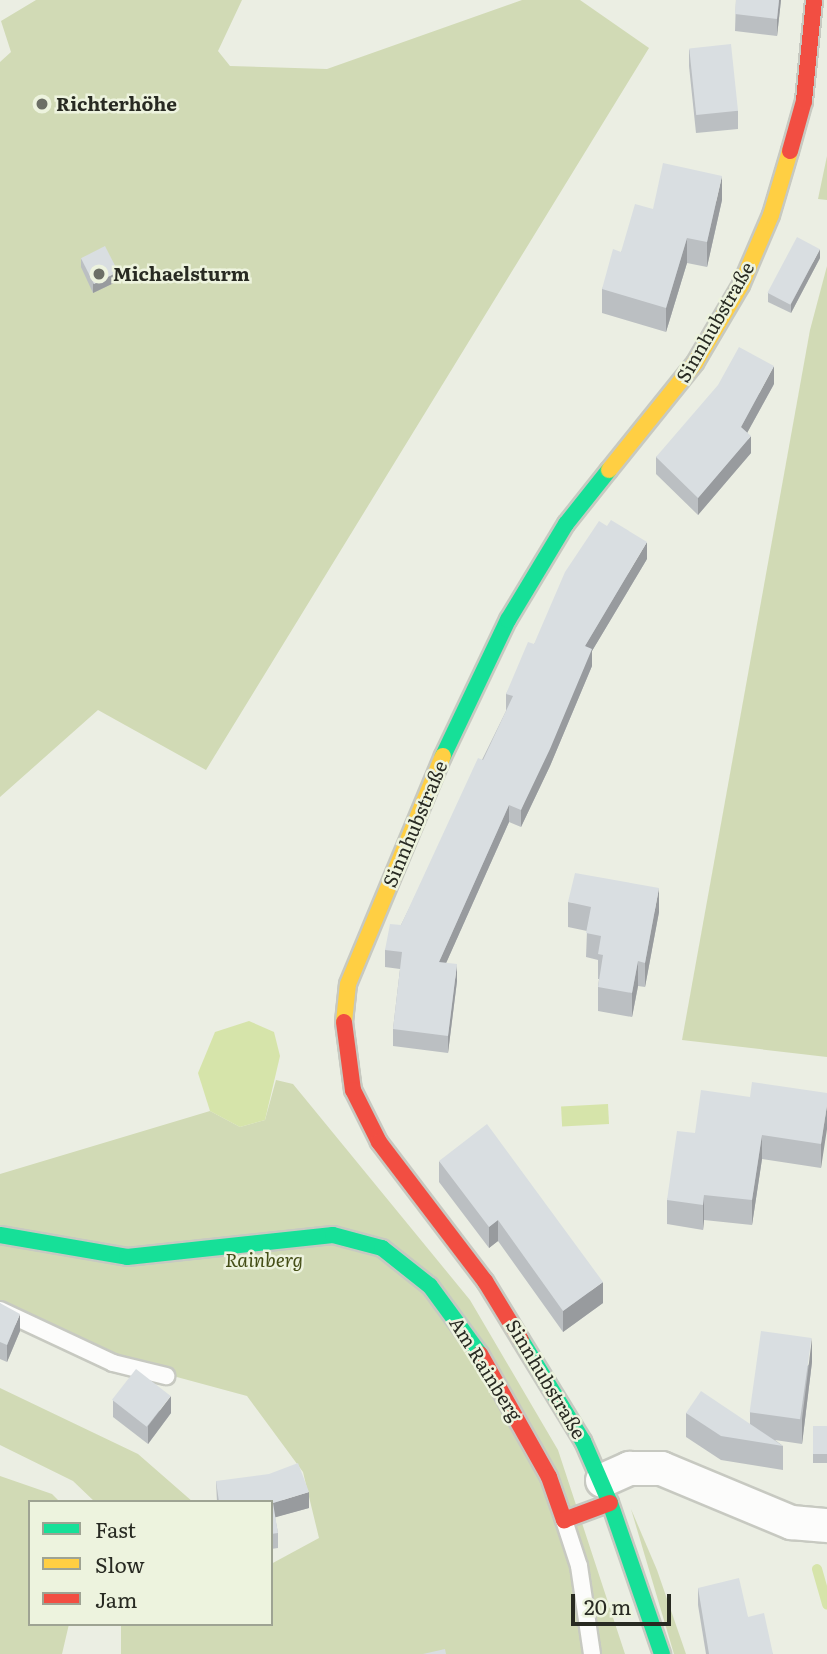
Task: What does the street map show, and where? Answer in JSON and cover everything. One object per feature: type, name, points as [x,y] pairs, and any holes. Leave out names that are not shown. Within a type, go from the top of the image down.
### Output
[{"type":"street","name":"Sinnhubstraße","points":[[662,1654],[606,1491],[523,1336],[379,1142],[353,1090],[343,1016],[348,984],[440,763],[508,620],[566,524],[695,363],[741,285],[771,215],[804,101],[814,0]]},
{"type":"street","name":"Am Rainberg","points":[[0,1235],[127,1257],[333,1235],[382,1248],[430,1286],[471,1338],[549,1477],[564,1520]]},
{"type":"street","points":[[564,1520],[638,1467],[661,1468],[791,1522],[827,1525]]},
{"type":"lane","points":[[0,1310],[113,1363],[166,1376]]},
{"type":"lane","name":"Am Rainberg","points":[[564,1520],[579,1566],[592,1654]]},
{"type":"green space","points":[[36,0],[242,0],[218,51],[230,66],[327,69],[522,0],[580,0],[649,48],[206,770],[98,710],[0,797],[0,62],[11,52],[1,21]]},
{"type":"green space","points":[[827,156],[827,200],[818,199]]},
{"type":"green space","points":[[827,266],[827,1057],[682,1040],[810,330]]},
{"type":"green space","name":"Rainberg","points":[[276,1080],[293,1084],[470,1300],[558,1450],[625,1654],[121,1654],[121,1626],[273,1626],[273,1563],[319,1538],[303,1472],[247,1396],[114,1360],[0,1300],[0,1174],[210,1111],[240,1127],[265,1120]]},
{"type":"green space","points":[[0,1388],[138,1454],[191,1500],[93,1500],[73,1481],[0,1445]]},
{"type":"green space","points":[[0,1476],[52,1494],[58,1500],[28,1500],[28,1626],[69,1626],[62,1654],[0,1654]]},
{"type":"green space","points":[[631,1509],[657,1570],[686,1654],[674,1654]]},
{"type":"shaded area","points":[[249,1021],[274,1032],[280,1056],[265,1120],[240,1127],[210,1111],[198,1073],[215,1032]]},
{"type":"shaded area","points":[[608,1104],[609,1124],[562,1126],[561,1106]]},
{"type":"building","points":[[736,0],[779,0],[777,19],[735,14]]},
{"type":"building","points":[[731,44],[738,111],[696,115],[689,48]]},
{"type":"building","points":[[663,163],[722,176],[707,242],[687,238],[666,308],[602,289],[613,249],[621,252],[635,204],[653,209]]},
{"type":"building","points":[[797,237],[820,249],[790,305],[767,293]]},
{"type":"building","name":"Michaelsturm","points":[[105,246],[118,272],[94,284],[81,258]]},
{"type":"building","points":[[739,347],[774,366],[741,427],[751,436],[698,498],[656,457],[718,385]]},
{"type":"building","points":[[611,520],[647,542],[585,646],[592,649],[550,749],[521,810],[509,805],[439,962],[457,964],[448,1036],[393,1029],[402,952],[385,950],[390,924],[401,925],[478,758],[483,760],[513,696],[506,694],[528,642],[534,644],[565,572],[599,521],[607,526]]},
{"type":"building","points":[[575,873],[659,888],[645,963],[638,961],[632,993],[598,987],[603,955],[598,954],[601,936],[586,933],[591,907],[568,902]]},
{"type":"building","points":[[752,1082],[827,1093],[821,1144],[762,1135],[752,1200],[704,1195],[703,1205],[667,1200],[677,1131],[695,1133],[701,1090],[750,1097]]},
{"type":"building","points":[[487,1124],[603,1282],[563,1311],[498,1220],[489,1227],[439,1161]]},
{"type":"building","points":[[0,1303],[20,1314],[7,1345],[0,1342]]},
{"type":"building","points":[[761,1331],[812,1338],[800,1419],[750,1412]]},
{"type":"building","points":[[136,1369],[171,1396],[147,1427],[112,1400]]},
{"type":"building","points":[[701,1391],[783,1446],[721,1436],[686,1413]]},
{"type":"building","points":[[813,1426],[827,1426],[827,1454],[813,1454]]},
{"type":"building","points":[[298,1463],[309,1492],[273,1503],[273,1500],[219,1500],[216,1481],[269,1474]]},
{"type":"building","points":[[273,1503],[278,1533],[273,1534]]},
{"type":"building","points":[[739,1578],[748,1617],[764,1613],[773,1654],[709,1654],[698,1588]]},
{"type":"building","points":[[445,1649],[446,1654],[423,1654]]},
{"type":"waterway","points":[[817,1569],[827,1605]]},
{"type":"traffic: fast","points":[[443,756],[508,620],[566,524],[609,470]]},
{"type":"traffic: fast","points":[[0,1235],[127,1257],[333,1235],[382,1248],[430,1286],[480,1354]]},
{"type":"traffic: fast","points":[[521,1340],[583,1441],[610,1503],[662,1654]]},
{"type":"traffic: slow","points":[[609,470],[695,363],[741,285],[771,215],[790,151]]},
{"type":"traffic: slow","points":[[344,1022],[348,984],[443,756]]},
{"type":"traffic: jam","points":[[790,151],[804,101],[814,0]]},
{"type":"traffic: jam","points":[[344,1022],[353,1090],[379,1142],[485,1281],[521,1340]]},
{"type":"traffic: jam","points":[[480,1354],[549,1477],[564,1520],[610,1503]]},
{"type":"place","name":"Richterhöhe","points":[[42,104]]},
{"type":"place","name":"Michaelsturm","points":[[99,274]]}]
